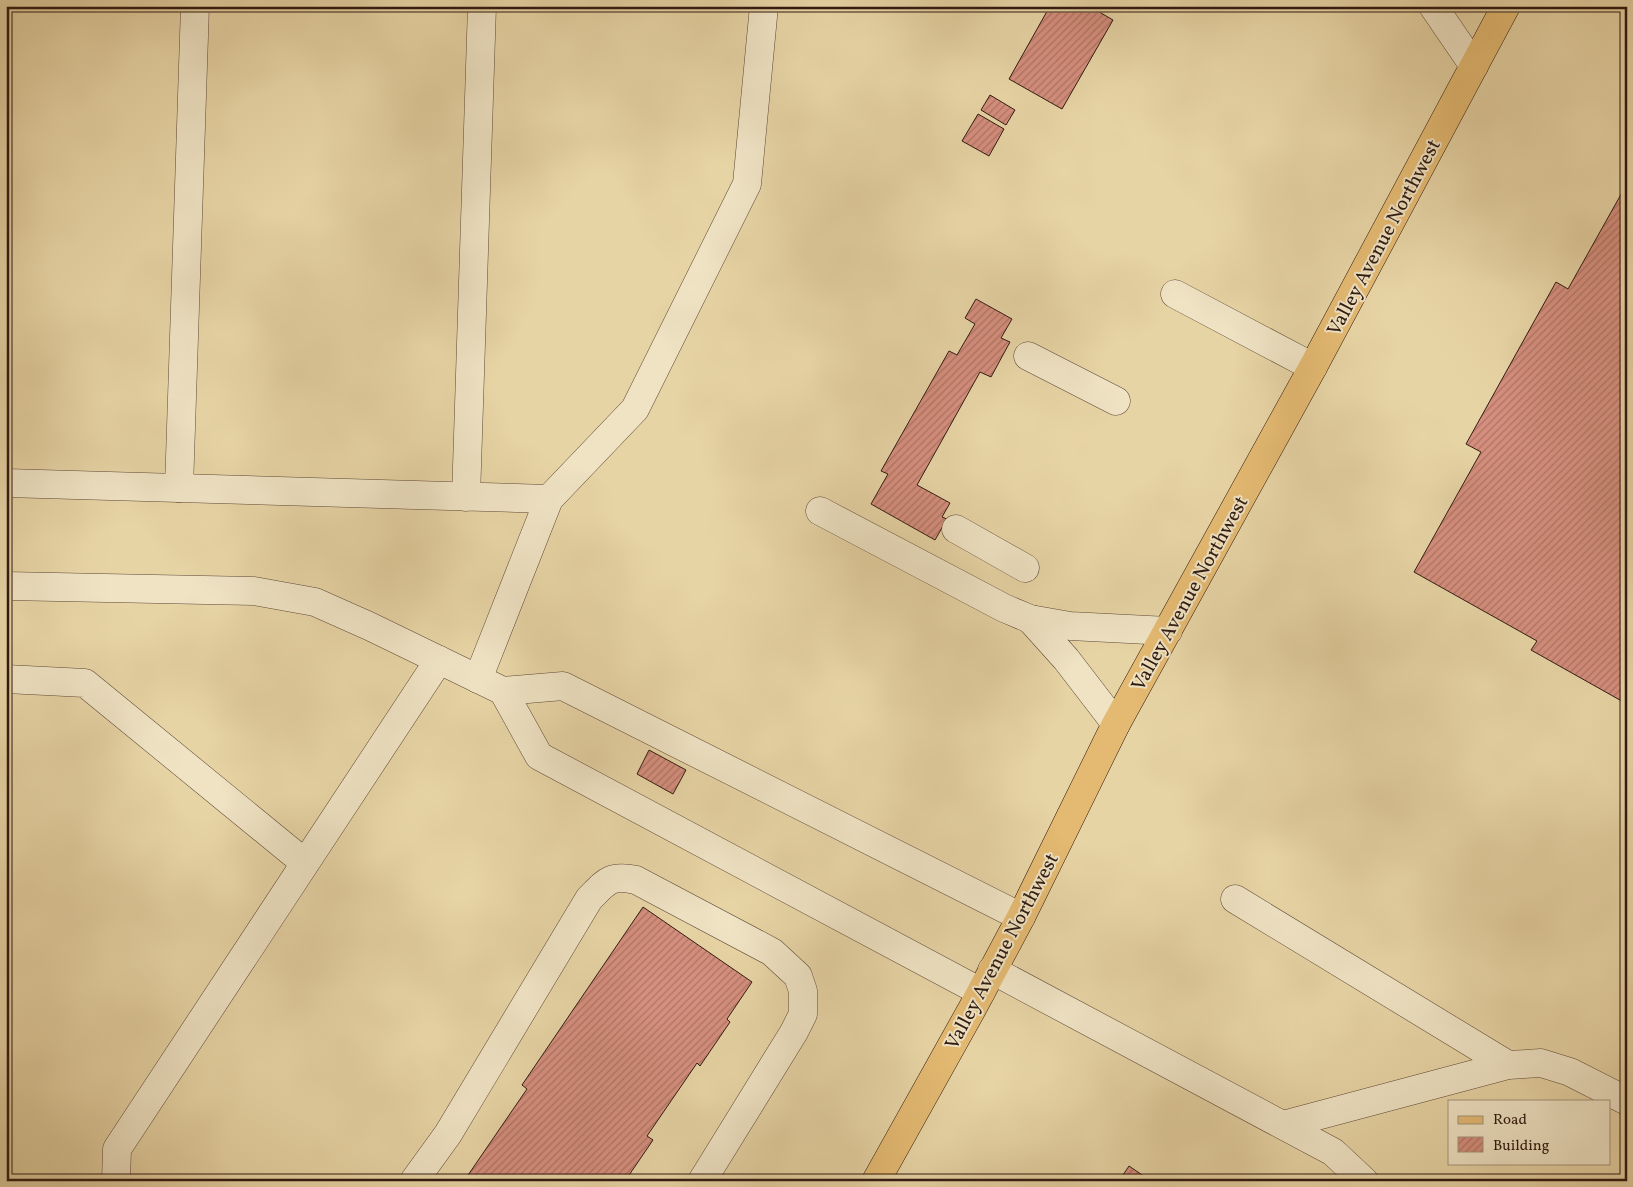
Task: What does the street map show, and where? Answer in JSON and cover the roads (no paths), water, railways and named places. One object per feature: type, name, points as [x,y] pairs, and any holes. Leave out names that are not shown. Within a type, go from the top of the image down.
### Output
[{"type":"main road","name":"Valley Avenue Northwest","points":[[876,1181],[1021,917],[1116,724],[1313,367],[1506,6]]},
{"type":"lane","points":[[179,488],[195,6]]},
{"type":"lane","points":[[466,497],[482,6]]},
{"type":"lane","points":[[478,679],[549,499],[635,409],[747,184],[764,6]]},
{"type":"lane","points":[[1433,6],[1474,66]]},
{"type":"lane","points":[[1175,294],[1313,367]]},
{"type":"lane","points":[[1028,356],[1116,401]]},
{"type":"lane","points":[[6,483],[549,499]]},
{"type":"lane","points":[[820,511],[1004,608],[1030,618],[1070,626],[1168,631]]},
{"type":"lane","points":[[956,529],[1026,568]]},
{"type":"lane","points":[[6,586],[254,591],[316,602],[370,626],[503,691],[563,686],[1021,917]]},
{"type":"lane","points":[[1030,618],[1066,659],[1116,724]]},
{"type":"lane","points":[[116,1181],[117,1149],[439,660]]},
{"type":"lane","points":[[6,679],[85,682],[305,863]]},
{"type":"lane","points":[[503,691],[539,756],[987,981],[1283,1125],[1333,1152],[1364,1181]]},
{"type":"lane","points":[[414,1181],[448,1134],[589,899],[608,880],[622,876],[636,880],[772,952],[798,976],[803,991],[803,1014],[794,1032],[702,1181]]},
{"type":"lane","points":[[1235,899],[1508,1066]]},
{"type":"lane","points":[[1283,1125],[1508,1066],[1541,1063],[1570,1072],[1627,1101]]}]
